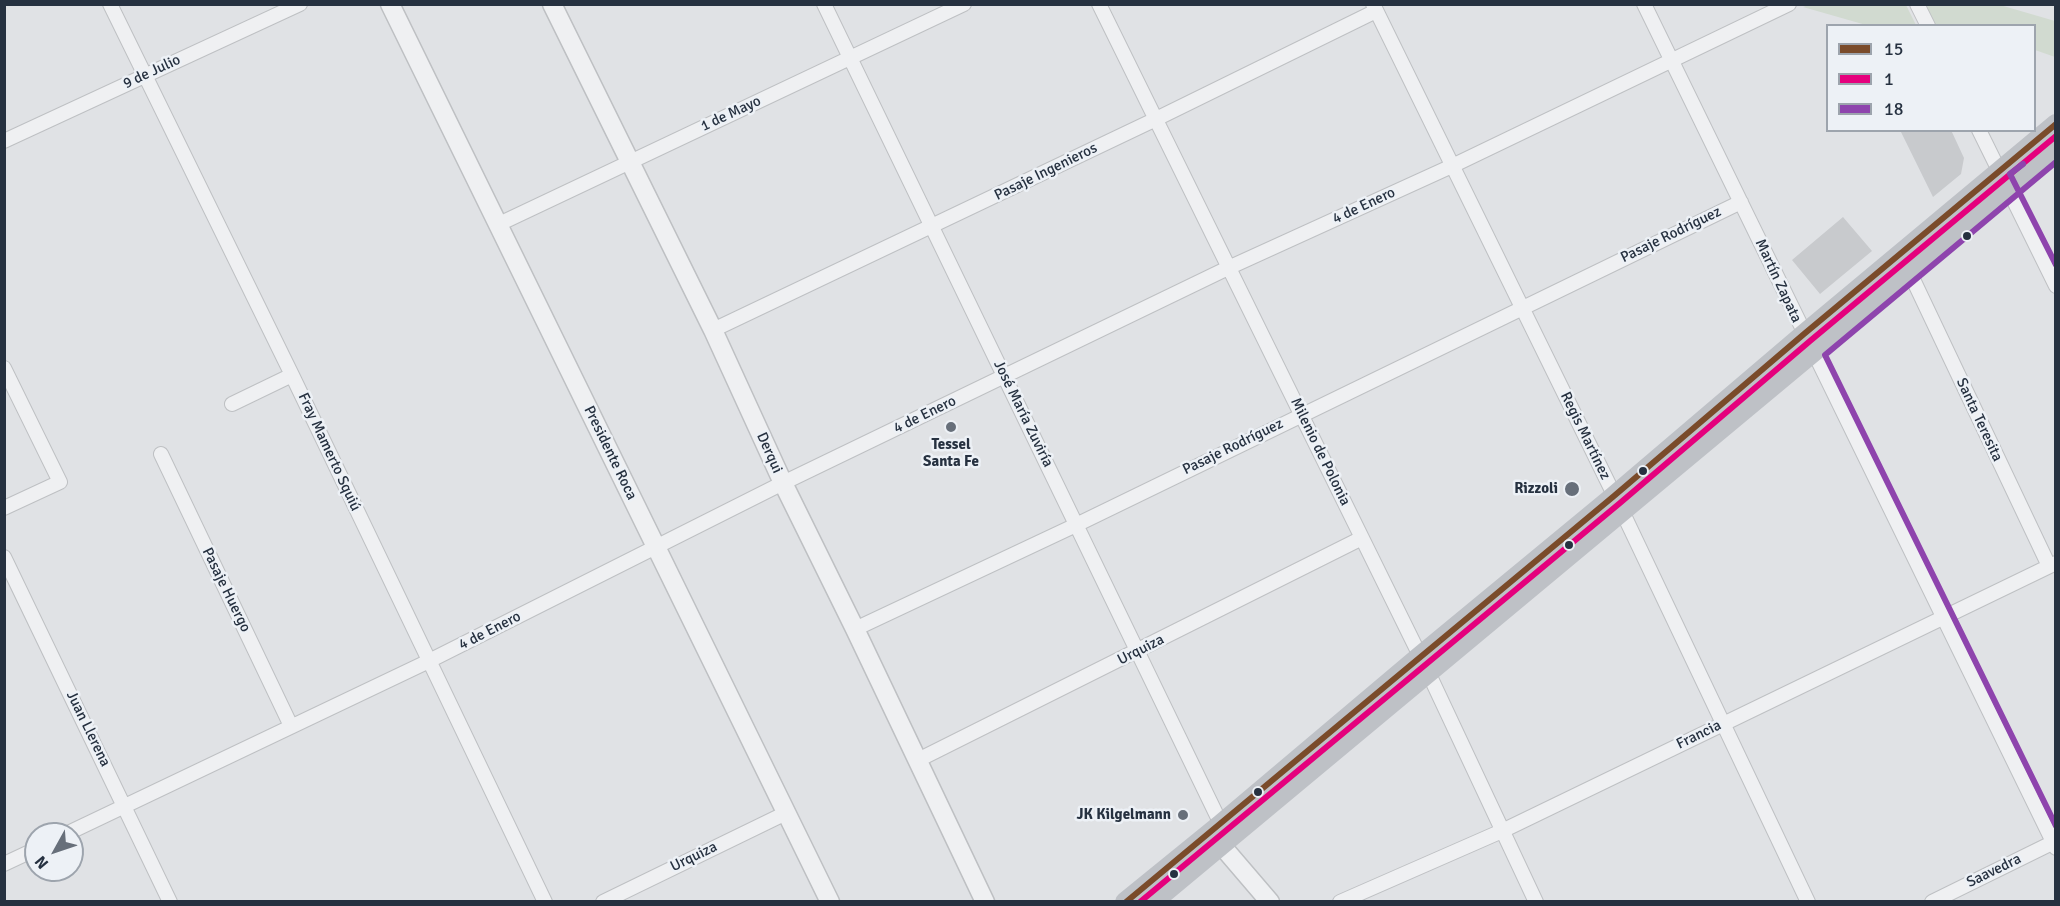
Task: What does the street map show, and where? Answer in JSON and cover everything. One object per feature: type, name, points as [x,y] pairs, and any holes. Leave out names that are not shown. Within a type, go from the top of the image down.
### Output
[{"type":"main road","points":[[1618,504],[1804,333],[2055,124]]},
{"type":"main road","points":[[1125,902],[1424,664],[1618,504],[1814,353],[2055,150]]},
{"type":"main road","points":[[1153,902],[1222,846],[1424,664]]},
{"type":"street","name":"Fray Mamerto Squiú","points":[[110,4],[292,375],[545,902]]},
{"type":"street","name":"9 de Julio","points":[[4,141],[300,4]]},
{"type":"street","name":"Presidente Roca","points":[[390,4],[830,902]]},
{"type":"street","name":"Derqui","points":[[552,4],[713,330],[783,483],[985,902]]},
{"type":"street","name":"José María Zuviría","points":[[824,4],[1221,824]]},
{"type":"street","name":"1 de Mayo","points":[[499,224],[964,4]]},
{"type":"street","name":"Milenio de Polonia","points":[[1099,4],[1154,120],[1424,664],[1536,902]]},
{"type":"street","name":"Martín Zapata","points":[[1644,4],[1942,618],[2055,844]]},
{"type":"street","name":"4 de Enero","points":[[84,825],[429,661],[783,483],[1228,268],[1452,166],[1789,4]]},
{"type":"street","points":[[1917,4],[1927,24]]},
{"type":"street","name":"Pasaje Ingenieros","points":[[713,330],[1154,120],[1375,8]]},
{"type":"street","name":"Regis Martínez","points":[[1375,8],[1618,504],[1808,902]]},
{"type":"street","points":[[1980,132],[2055,286]]},
{"type":"street","name":"Pasaje Rodríguez","points":[[855,629],[1076,525],[1741,201]]},
{"type":"street","name":"Santa Teresita","points":[[1910,273],[2052,564]]},
{"type":"street","points":[[4,368],[60,482],[4,508]]},
{"type":"street","points":[[232,404],[292,375]]},
{"type":"street","name":"Pasaje Huergo","points":[[161,454],[291,726]]},
{"type":"street","name":"Urquiza","points":[[918,760],[1362,538]]},
{"type":"street","name":"Juan Llerena","points":[[4,557],[170,902]]},
{"type":"street","name":"Francia","points":[[1340,902],[1502,831],[2052,564]]},
{"type":"street","name":"Urquiza","points":[[603,902],[786,813]]},
{"type":"street","points":[[1221,824],[1222,846],[1270,902]]},
{"type":"street","name":"Saavedra","points":[[1932,902],[2055,844]]},
{"type":"street","points":[[4,864],[24,855]]},
{"type":"shaded area","points":[[1808,5],[1906,5],[1916,24],[1862,24],[1803,7]]},
{"type":"shaded area","points":[[1923,5],[2000,5],[2055,21],[2055,57],[2036,50],[2036,24],[1933,24]]},
{"type":"building","points":[[1901,132],[1952,132],[1964,158],[1961,174],[1933,197]]},
{"type":"building","points":[[1843,217],[1872,251],[1820,294],[1792,260]]},
{"type":"transit line","name":"15","points":[[1126,902],[2056,124]]},
{"type":"transit line","name":"1","points":[[1140,902],[1620,503],[2056,136]]},
{"type":"transit line","name":"18","points":[[2056,162],[1825,355],[2056,826]]},
{"type":"transit line","name":"18","points":[[2023,164],[2010,174],[2056,265]]},
{"type":"place","name":"Tessel Santa Fe","points":[[951,427]]},
{"type":"place","name":"Rizzoli","points":[[1572,489]]},
{"type":"place","name":"JK Kilgelmann","points":[[1183,815]]}]
